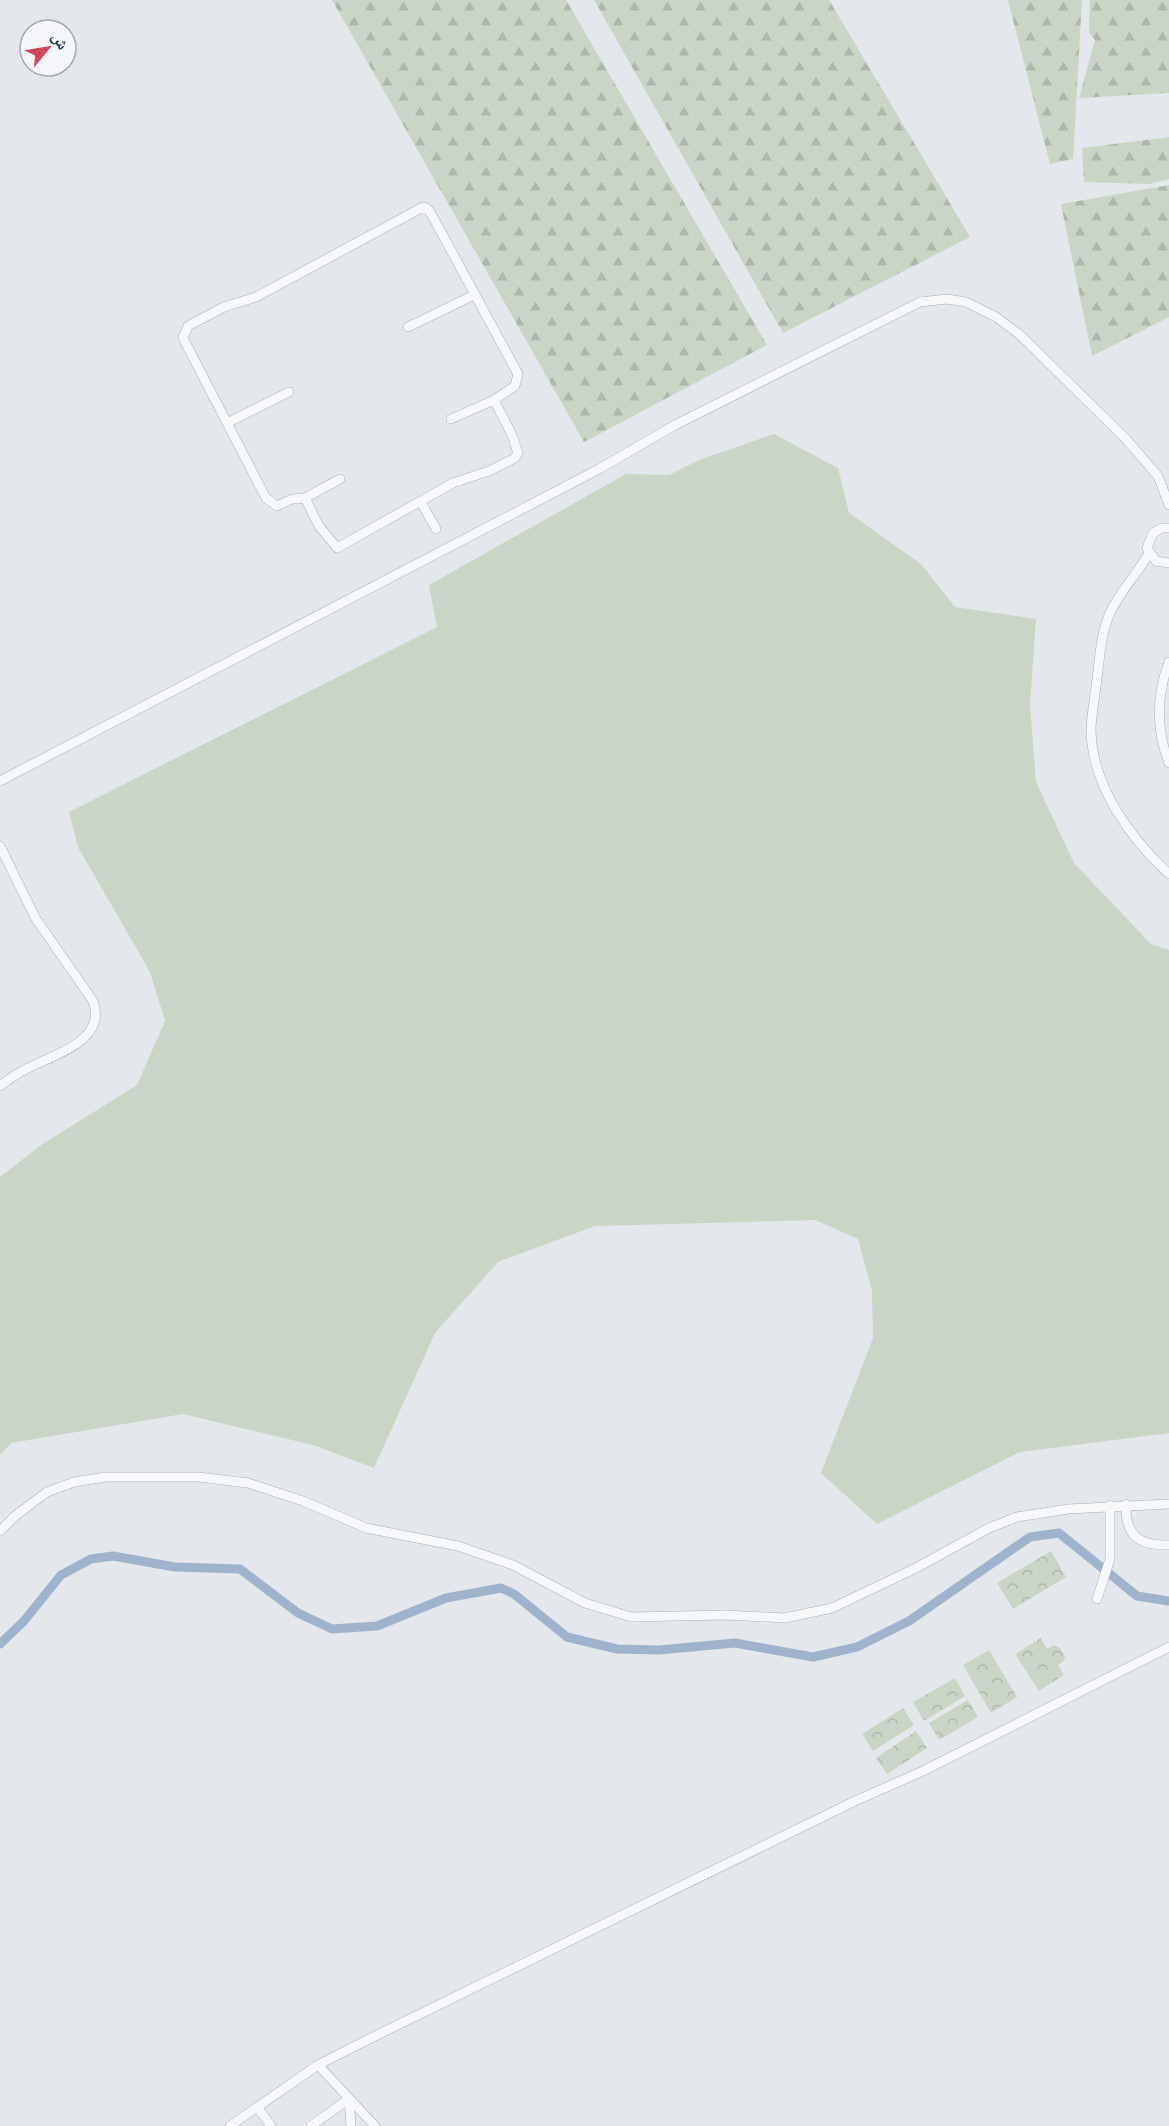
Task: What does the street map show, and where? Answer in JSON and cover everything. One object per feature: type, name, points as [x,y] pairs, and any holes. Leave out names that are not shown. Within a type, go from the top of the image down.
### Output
[{"type":"street","points":[[340,479],[306,498],[277,506],[266,498],[183,338],[188,326],[224,307],[256,297],[330,260],[419,207],[428,209],[518,374],[515,386],[494,400],[451,419]]},
{"type":"street","points":[[408,327],[474,295]]},
{"type":"street","points":[[0,781],[588,474],[675,425],[920,302],[947,299],[966,302],[996,317],[1019,334],[1133,447],[1158,476],[1169,505]]},
{"type":"street","points":[[228,422],[288,392]]},
{"type":"street","points":[[306,498],[319,526],[337,548],[453,483],[515,458],[517,449],[494,400]]},
{"type":"street","points":[[421,502],[436,529]]},
{"type":"street","points":[[1169,526],[1157,529],[1149,537],[1149,553],[1108,619],[1100,656],[1091,728],[1094,755],[1102,781],[1115,806],[1143,850],[1169,874]]},
{"type":"street","points":[[1149,553],[1156,561],[1169,563]]},
{"type":"street","points":[[1169,662],[1158,711],[1160,733],[1169,763]]},
{"type":"street","points":[[0,846],[36,919],[93,1001],[96,1016],[90,1032],[81,1041],[28,1068],[0,1086]]},
{"type":"street","points":[[0,1531],[15,1516],[47,1492],[74,1482],[106,1477],[199,1478],[248,1484],[303,1501],[366,1528],[458,1546],[513,1564],[585,1603],[631,1617],[785,1618],[832,1608],[1017,1516],[1110,1505],[1169,1504]]},
{"type":"street","points":[[1126,1504],[1125,1521],[1132,1535],[1150,1545],[1169,1545]]},
{"type":"street","points":[[1097,1599],[1104,1584],[1110,1559],[1110,1505]]},
{"type":"street","points":[[230,2126],[318,2065],[573,1938],[923,1771],[1169,1647]]},
{"type":"street","points":[[318,2065],[375,2126]]},
{"type":"street","points":[[311,2126],[349,2099]]},
{"type":"street","points":[[349,2099],[351,2126]]},
{"type":"street","points":[[257,2107],[271,2126]]},
{"type":"green space","points":[[332,0],[566,0],[767,345],[584,442]]},
{"type":"green space","points":[[594,0],[829,0],[970,237],[783,333]]},
{"type":"green space","points":[[1008,0],[1082,0],[1073,159],[1050,164]]},
{"type":"green space","points":[[1090,0],[1169,0],[1169,93],[1079,98],[1095,40],[1089,33]]},
{"type":"green space","points":[[1169,137],[1169,179],[1149,184],[1084,182],[1082,148]]},
{"type":"green space","points":[[1169,185],[1169,317],[1092,356],[1061,204]]},
{"type":"green space","points":[[774,434],[838,468],[849,513],[921,564],[955,607],[1036,619],[1030,704],[1036,782],[1074,863],[1151,944],[1169,950],[1169,1433],[1020,1452],[877,1524],[821,1473],[873,1338],[872,1291],[858,1239],[815,1220],[595,1226],[498,1262],[435,1333],[374,1468],[313,1445],[183,1414],[11,1443],[0,1455],[0,1177],[41,1145],[137,1085],[165,1021],[150,972],[78,847],[69,812],[437,627],[429,585],[626,474],[669,475],[699,460]]},
{"type":"green space","points":[[1051,1551],[1066,1577],[1013,1609],[997,1583]]},
{"type":"green space","points":[[1041,1638],[1047,1649],[1054,1645],[1059,1647],[1065,1656],[1064,1661],[1058,1665],[1064,1675],[1039,1691],[1015,1654]]},
{"type":"green space","points":[[989,1650],[1017,1697],[991,1713],[963,1665]]},
{"type":"green space","points":[[955,1678],[965,1696],[924,1721],[913,1702]]},
{"type":"green space","points":[[968,1700],[978,1717],[939,1740],[929,1723]]},
{"type":"green space","points":[[903,1708],[914,1725],[873,1751],[862,1734]]},
{"type":"green space","points":[[916,1731],[927,1748],[887,1774],[876,1758]]},
{"type":"waterway","points":[[0,1644],[24,1621],[61,1575],[91,1559],[113,1556],[175,1567],[240,1569],[298,1613],[332,1629],[377,1626],[446,1598],[501,1588],[514,1594],[567,1637],[617,1649],[659,1650],[735,1643],[813,1657],[857,1647],[909,1621],[1030,1537],[1059,1533],[1137,1596],[1169,1601]]}]
